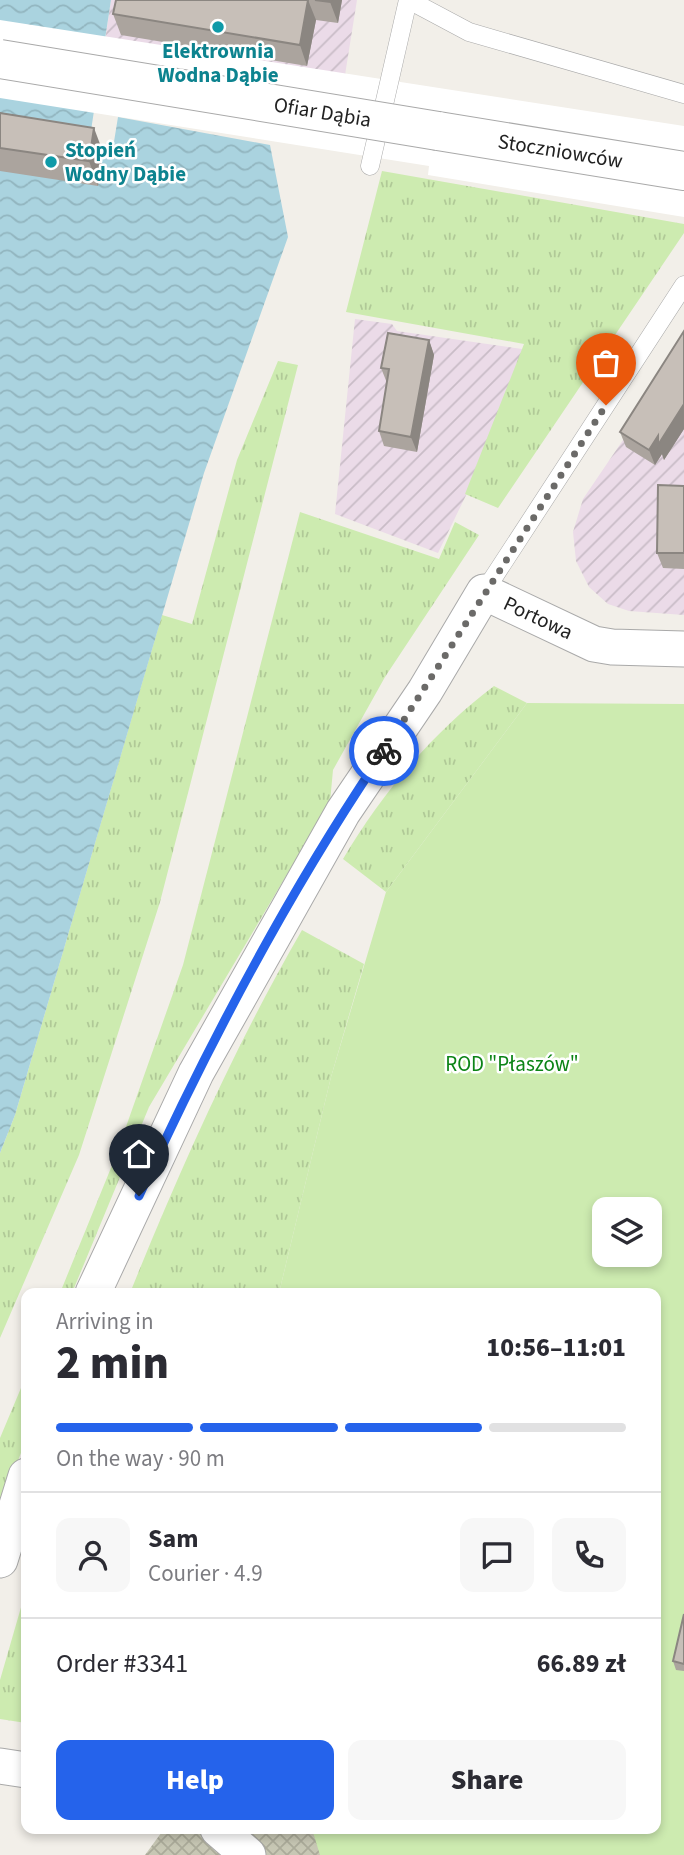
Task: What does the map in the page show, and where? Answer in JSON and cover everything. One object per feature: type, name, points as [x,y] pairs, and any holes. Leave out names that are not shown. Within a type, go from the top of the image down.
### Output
[{"type":"street","name":"Ofiar Dąbia","points":[[0,59],[438,131]]},
{"type":"street","name":"Stoczniowców","points":[[438,131],[684,171]]},
{"type":"street","name":"Portowa","points":[[95,1288],[196,1073],[342,812],[425,691],[484,592],[594,644],[684,649]]},
{"type":"street","points":[[0,1560],[21,1492]]},
{"type":"street","points":[[0,1766],[21,1769]]},
{"type":"street","points":[[224,1834],[248,1855]]},
{"type":"lane","points":[[370,166],[409,0],[468,32],[684,94]]},
{"type":"lane","points":[[484,592],[684,285]]},
{"type":"shaded area","name":"Elektrownia Wodna Dąbie","points":[[111,0],[357,0],[345,75],[105,41]]},
{"type":"shaded area","points":[[355,319],[392,324],[397,331],[536,351],[438,553],[335,514]]},
{"type":"shaded area","points":[[684,350],[684,615],[629,611],[608,604],[589,587],[576,561],[573,532],[583,499]]},
{"type":"shaded area","points":[[160,1834],[316,1834],[324,1855],[145,1855]]},
{"type":"green space","points":[[382,171],[684,224],[684,233],[498,508],[465,494],[524,344],[346,312]]},
{"type":"green space","points":[[278,361],[298,365],[160,902],[79,1155],[0,1338],[0,1153],[15,1115],[162,615],[192,624],[237,460]]},
{"type":"green space","points":[[300,512],[439,559],[455,522],[479,535],[385,677],[333,770],[330,802],[149,1107],[74,1288],[62,1288],[115,1158],[183,965]]},
{"type":"green space","points":[[494,686],[527,703],[386,892],[343,859],[374,811],[410,765],[450,723]]},
{"type":"green space","name":"ROD \"Płaszów\"","points":[[527,703],[684,704],[684,1855],[320,1855],[314,1834],[661,1834],[661,1288],[280,1288],[331,1077],[386,892]]},
{"type":"green space","points":[[302,930],[364,964],[331,1077],[280,1288],[132,1288],[210,1108]]},
{"type":"green space","points":[[21,1388],[21,1453],[0,1507],[0,1438]]},
{"type":"green space","points":[[21,1607],[21,1722],[0,1719],[0,1680]]},
{"type":"water","points":[[0,0],[111,0],[88,150],[112,154],[118,117],[270,145],[288,237],[204,473],[15,1115],[0,1153]]},
{"type":"pier","name":"Stopień Wodny Dąbie","points":[[0,20],[684,126],[684,217],[428,175],[429,166],[0,98]]},
{"type":"building","points":[[116,0],[308,0],[300,45],[113,14]]},
{"type":"building","points":[[0,113],[94,128],[89,161],[0,148]]},
{"type":"building","points":[[684,331],[684,404],[658,445],[658,436],[649,450],[620,432]]},
{"type":"building","points":[[388,333],[429,340],[411,437],[379,431],[389,369],[381,368]]},
{"type":"building","points":[[658,485],[684,486],[684,553],[657,553]]},
{"type":"building","points":[[684,1614],[684,1664],[673,1661]]},
{"type":"way so far","points":[[384,751],[425,691],[484,592],[606,405]]},
{"type":"place","name":"Elektrownia Wodna Dąbie","points":[[218,27]]},
{"type":"place","name":"Stopień Wodny Dąbie","points":[[51,162]]},
{"type":"route","points":[[139,1196],[196,1073],[342,812],[384,751]]}]
